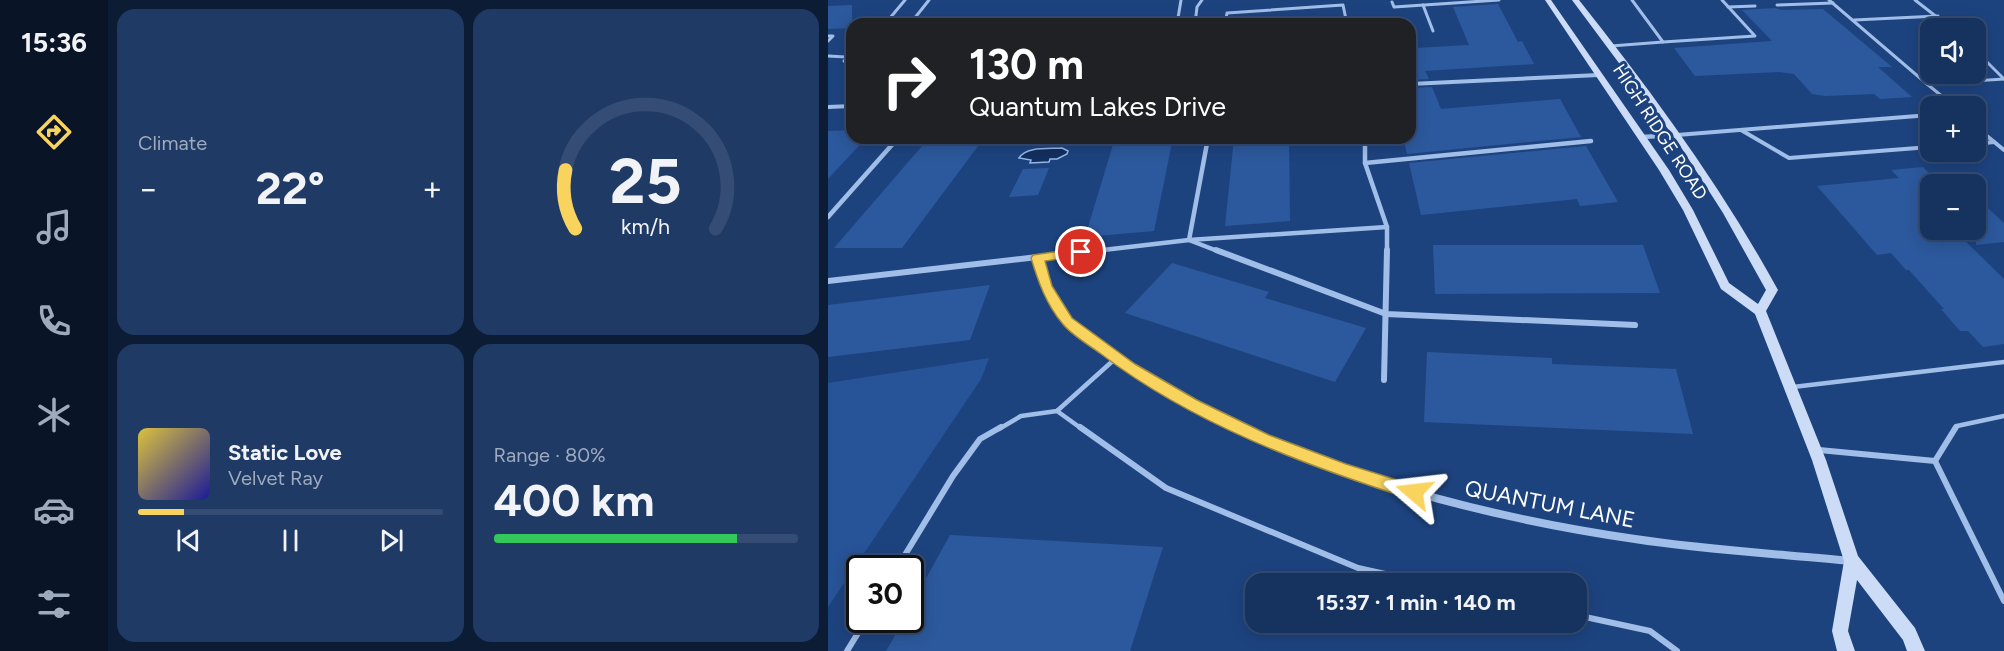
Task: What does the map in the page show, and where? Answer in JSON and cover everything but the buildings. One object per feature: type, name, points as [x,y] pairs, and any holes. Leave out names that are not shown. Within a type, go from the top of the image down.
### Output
[{"type":"street","name":"HIGH RIDGE ROAD","points":[[1548,0],[1642,137],[1688,210],[1725,286],[1760,311],[1772,290],[1729,211],[1677,135],[1575,0]]},
{"type":"street","points":[[1416,84],[1599,75]]},
{"type":"street","points":[[828,107],[846,106]]},
{"type":"street","points":[[1642,137],[1677,135]]},
{"type":"street","points":[[1365,163],[1592,141]]},
{"type":"street","points":[[828,217],[893,144]]},
{"type":"street","points":[[1189,240],[1207,144]]},
{"type":"street","points":[[1365,144],[1365,163],[1386,227],[1384,380]]},
{"type":"street","points":[[828,281],[1189,240],[1386,227]]},
{"type":"street","points":[[1189,240],[1386,314],[1635,325]]},
{"type":"street","name":"QUANTUM LANE","points":[[1038,258],[1046,286],[1067,321],[1116,358],[1191,404],[1264,439],[1345,471],[1436,500],[1534,522],[1637,539],[1852,561]]},
{"type":"street","points":[[1760,311],[1815,450],[1852,561],[1909,633],[1916,651]]},
{"type":"street","points":[[1846,651],[1840,631],[1852,561]]},
{"type":"lane","points":[[890,18],[905,0]]},
{"type":"lane","points":[[915,18],[929,0]]},
{"type":"lane","points":[[1178,18],[1181,0]]},
{"type":"lane","points":[[1196,18],[1197,7],[1202,0]]},
{"type":"lane","points":[[1407,0],[1408,6]]},
{"type":"lane","points":[[1392,2],[1394,7],[1499,0]]},
{"type":"lane","points":[[1632,0],[1663,42]]},
{"type":"lane","points":[[1611,46],[1755,36],[1722,0]]},
{"type":"lane","points":[[1916,0],[1938,16]]},
{"type":"lane","points":[[1777,5],[1831,1],[1920,77]]},
{"type":"lane","points":[[1226,18],[1227,13],[1343,5],[1346,18]]},
{"type":"lane","points":[[1423,5],[1433,30]]},
{"type":"lane","points":[[1728,7],[1755,6]]},
{"type":"lane","points":[[1854,20],[1938,16]]},
{"type":"lane","points":[[828,36],[833,36],[828,41]]},
{"type":"lane","points":[[828,56],[846,57],[844,61],[846,62]]},
{"type":"lane","points":[[1986,61],[2004,79]]},
{"type":"lane","points":[[1986,80],[2004,79]]},
{"type":"lane","points":[[1928,84],[1942,96]]},
{"type":"lane","points":[[1677,135],[1920,116]]},
{"type":"lane","points":[[1741,130],[1789,158],[1920,148]]},
{"type":"lane","points":[[1986,135],[2004,150]]},
{"type":"lane","points":[[1986,143],[1994,142]]},
{"type":"lane","points":[[905,555],[953,476],[980,440],[1022,416],[1057,411],[1116,358]]},
{"type":"lane","points":[[1790,387],[2004,362]]},
{"type":"lane","points":[[1057,411],[1166,488],[1358,568],[1380,573]]},
{"type":"lane","points":[[1935,461],[1957,426],[2004,416]]},
{"type":"lane","points":[[1815,450],[1935,461]]},
{"type":"lane","points":[[1935,461],[2004,601]]},
{"type":"lane","points":[[1587,617],[1650,631],[1677,651]]},
{"type":"lane","points":[[848,651],[858,633]]},
{"type":"shaded area","points":[[1062,148],[1068,151],[1067,154],[1057,159],[1050,159],[1049,162],[1030,163],[1031,160],[1019,158],[1022,154],[1032,150]]},
{"type":"shaded area","points":[[989,358],[981,379],[863,555],[846,555],[846,580],[828,607],[828,383]]},
{"type":"route","points":[[1081,252],[1038,258],[1046,286],[1067,321],[1130,368],[1191,404],[1264,439],[1345,471],[1414,492]]}]
